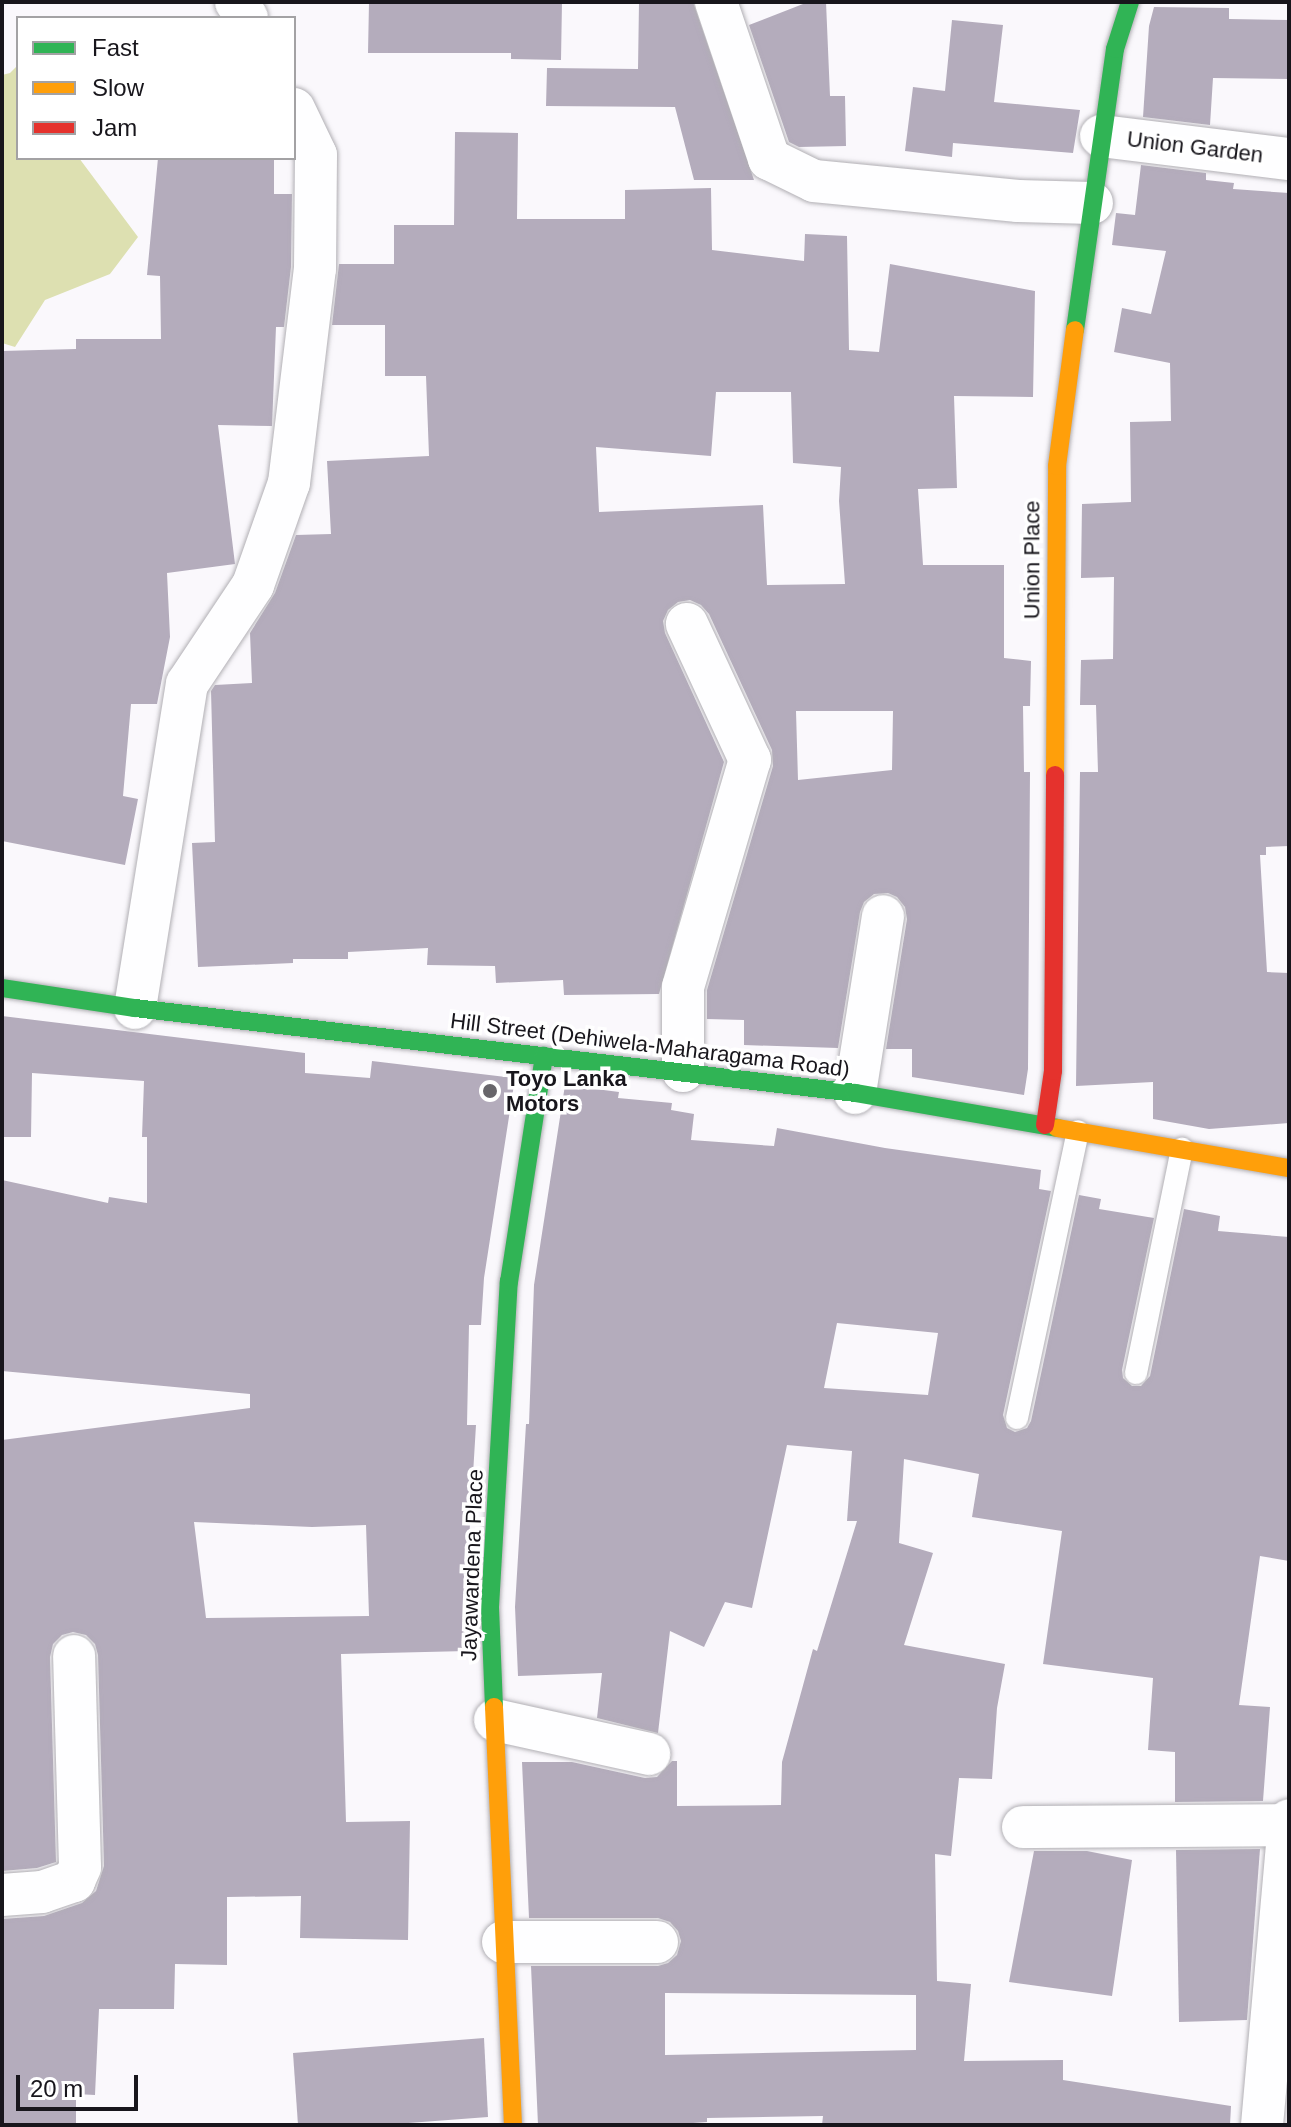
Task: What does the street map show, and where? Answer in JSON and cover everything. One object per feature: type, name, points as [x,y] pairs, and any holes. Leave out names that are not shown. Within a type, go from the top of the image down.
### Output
[{"type":"street","points":[[716,2],[769,159],[814,181],[1018,201],[1092,203]]},
{"type":"street","name":"Union Place","points":[[1045,1125],[1053,1071],[1057,466],[1101,136],[1115,49],[1130,2]]},
{"type":"street","points":[[135,1008],[187,684],[253,585],[289,483],[315,269],[316,155],[296,113]]},
{"type":"street","name":"Union Garden","points":[[1101,136],[1289,159]]},
{"type":"street","points":[[683,1071],[683,987],[750,760],[687,624]]},
{"type":"street","points":[[855,1093],[883,916]]},
{"type":"street","name":"Hill Street (Dehiwela-Maharagama Road)","points":[[2,988],[135,1008],[855,1093],[1289,1168]]},
{"type":"street","name":"Jayawardena Place","points":[[513,2125],[490,1607],[509,1282],[544,1056]]},
{"type":"street","points":[[2,1895],[42,1892],[74,1881],[80,1867],[74,1656]]},
{"type":"street","points":[[495,1720],[649,1754]]},
{"type":"street","points":[[1023,1827],[1288,1822],[1262,2125]]},
{"type":"street","points":[[503,1942],[657,1942]]},
{"type":"lane","points":[[1017,1418],[1078,1131]]},
{"type":"lane","points":[[1136,1373],[1182,1149]]},
{"type":"green space","points":[[16,67],[16,160],[80,160],[138,237],[110,274],[45,300],[15,347],[2,343],[2,75]]},
{"type":"building","points":[[369,2],[562,2],[561,60],[511,59],[511,53],[368,53]]},
{"type":"building","points":[[639,2],[693,2],[754,180],[694,180],[675,107],[546,106],[547,68],[638,69]]},
{"type":"building","points":[[826,2],[830,96],[845,96],[846,146],[799,147],[789,142],[749,25],[803,4]]},
{"type":"building","points":[[1154,7],[1229,8],[1229,19],[1289,20],[1289,79],[1213,78],[1210,125],[1143,117],[1149,26]]},
{"type":"building","points":[[952,20],[1003,25],[994,102],[1080,110],[1073,153],[953,143],[952,157],[905,151],[913,87],[945,91]]},
{"type":"building","points":[[455,132],[518,133],[517,219],[625,219],[625,190],[711,188],[712,250],[804,261],[805,234],[847,236],[849,350],[879,352],[890,264],[1035,291],[1033,397],[954,396],[957,488],[918,489],[923,565],[1004,565],[1004,658],[1031,661],[1030,706],[1023,706],[1024,772],[1030,772],[1028,1069],[1024,1095],[912,1077],[912,1049],[886,1049],[907,919],[905,907],[897,897],[888,893],[874,894],[864,902],[860,912],[838,1048],[744,1045],[744,1020],[707,1019],[707,990],[773,766],[772,750],[709,614],[701,605],[690,600],[678,602],[668,610],[663,621],[665,633],[724,762],[659,994],[564,995],[563,980],[496,983],[495,966],[427,965],[428,948],[348,952],[348,959],[293,959],[293,963],[198,967],[192,843],[215,842],[211,691],[215,685],[252,683],[250,633],[275,593],[296,535],[331,534],[327,461],[429,456],[426,376],[385,376],[385,325],[332,325],[339,264],[394,264],[394,225],[454,225]],"holes":[[[716,392],[791,392],[793,463],[841,467],[839,501],[845,584],[767,585],[763,505],[599,512],[596,447],[711,456]],[[796,711],[893,711],[892,770],[798,780]]]},
{"type":"building","points":[[158,160],[274,160],[274,194],[292,194],[291,267],[284,327],[276,327],[272,426],[218,425],[235,564],[167,573],[170,637],[157,704],[131,704],[123,796],[138,799],[125,865],[2,841],[2,351],[76,349],[76,339],[161,339],[160,276],[147,275]]},
{"type":"building","points":[[1141,165],[1206,173],[1206,180],[1234,183],[1233,189],[1289,193],[1289,846],[1266,847],[1266,855],[1260,855],[1267,972],[1289,973],[1289,1123],[1209,1129],[1153,1119],[1153,1082],[1076,1086],[1080,772],[1098,772],[1096,705],[1080,705],[1081,660],[1113,659],[1114,577],[1081,578],[1082,504],[1131,502],[1130,422],[1171,421],[1170,363],[1114,352],[1122,308],[1151,314],[1166,251],[1112,245],[1116,213],[1135,215]]},
{"type":"building","points":[[2,1016],[305,1053],[305,1073],[370,1078],[372,1061],[515,1078],[484,1278],[481,1325],[469,1325],[467,1425],[476,1425],[465,1606],[467,1651],[341,1654],[346,1822],[410,1821],[408,1940],[300,1938],[301,1896],[227,1897],[227,1965],[175,1964],[174,2009],[99,2009],[95,2095],[76,2094],[76,2125],[2,2125],[2,1919],[44,1916],[82,1903],[96,1891],[104,1866],[98,1655],[95,1644],[86,1635],[73,1632],[62,1635],[53,1644],[50,1657],[56,1862],[37,1868],[2,1871],[2,1440],[250,1408],[250,1394],[2,1371],[2,1180],[108,1203],[109,1197],[147,1203],[147,1137],[142,1137],[144,1081],[32,1073],[31,1137],[2,1137]],"holes":[[[194,1522],[312,1527],[366,1525],[369,1616],[206,1618]]]},
{"type":"building","points":[[565,1085],[619,1092],[618,1098],[672,1103],[671,1110],[694,1114],[691,1140],[774,1146],[777,1128],[885,1148],[1041,1170],[1039,1189],[1051,1191],[1003,1415],[1007,1428],[1015,1432],[1027,1428],[1031,1421],[1079,1195],[1101,1199],[1099,1209],[1154,1218],[1122,1370],[1123,1378],[1132,1386],[1141,1386],[1150,1376],[1184,1209],[1220,1216],[1218,1231],[1289,1237],[1289,1561],[1260,1556],[1239,1705],[1270,1707],[1263,1801],[1175,1802],[1175,1752],[1148,1750],[1153,1678],[1043,1664],[1062,1531],[972,1517],[979,1474],[904,1459],[899,1543],[933,1553],[904,1645],[1005,1664],[997,1708],[992,1779],[959,1778],[951,1856],[935,1854],[937,1981],[971,1984],[964,2061],[1063,2060],[1063,2080],[1231,2106],[1230,2125],[822,2125],[823,2116],[707,2118],[707,2122],[665,2125],[538,2125],[531,1966],[658,1966],[668,1963],[677,1955],[681,1941],[678,1931],[670,1922],[658,1918],[529,1918],[522,1762],[572,1762],[645,1778],[657,1777],[672,1761],[677,1761],[677,1806],[781,1805],[782,1762],[813,1649],[817,1651],[857,1521],[847,1521],[852,1451],[787,1445],[752,1608],[725,1602],[704,1647],[670,1631],[658,1733],[597,1718],[602,1673],[518,1676],[515,1607],[526,1424],[529,1424],[534,1285]],"holes":[[[837,1323],[938,1333],[928,1395],[824,1388]],[[665,1993],[916,1995],[916,2050],[665,2055]]]},
{"type":"building","points":[[1260,1849],[1247,2020],[1179,2022],[1176,1850]]},
{"type":"building","points":[[1034,1851],[1087,1851],[1132,1860],[1112,1996],[1009,1982]]},
{"type":"building","points":[[484,2038],[488,2117],[382,2125],[298,2125],[293,2053]]},
{"type":"traffic: fast","points":[[1075,330],[1115,49],[1130,2]]},
{"type":"traffic: fast","points":[[2,988],[135,1008],[855,1093],[1057,1128]]},
{"type":"traffic: fast","points":[[494,1707],[490,1607],[509,1282],[544,1056]]},
{"type":"traffic: slow","points":[[1055,775],[1057,466],[1075,330]]},
{"type":"traffic: slow","points":[[1057,1128],[1289,1168]]},
{"type":"traffic: slow","points":[[494,1707],[513,2125]]},
{"type":"traffic: jam","points":[[1045,1125],[1053,1071],[1055,775]]},
{"type":"place","name":"Toyo Lanka Motors","points":[[490,1091]]}]
